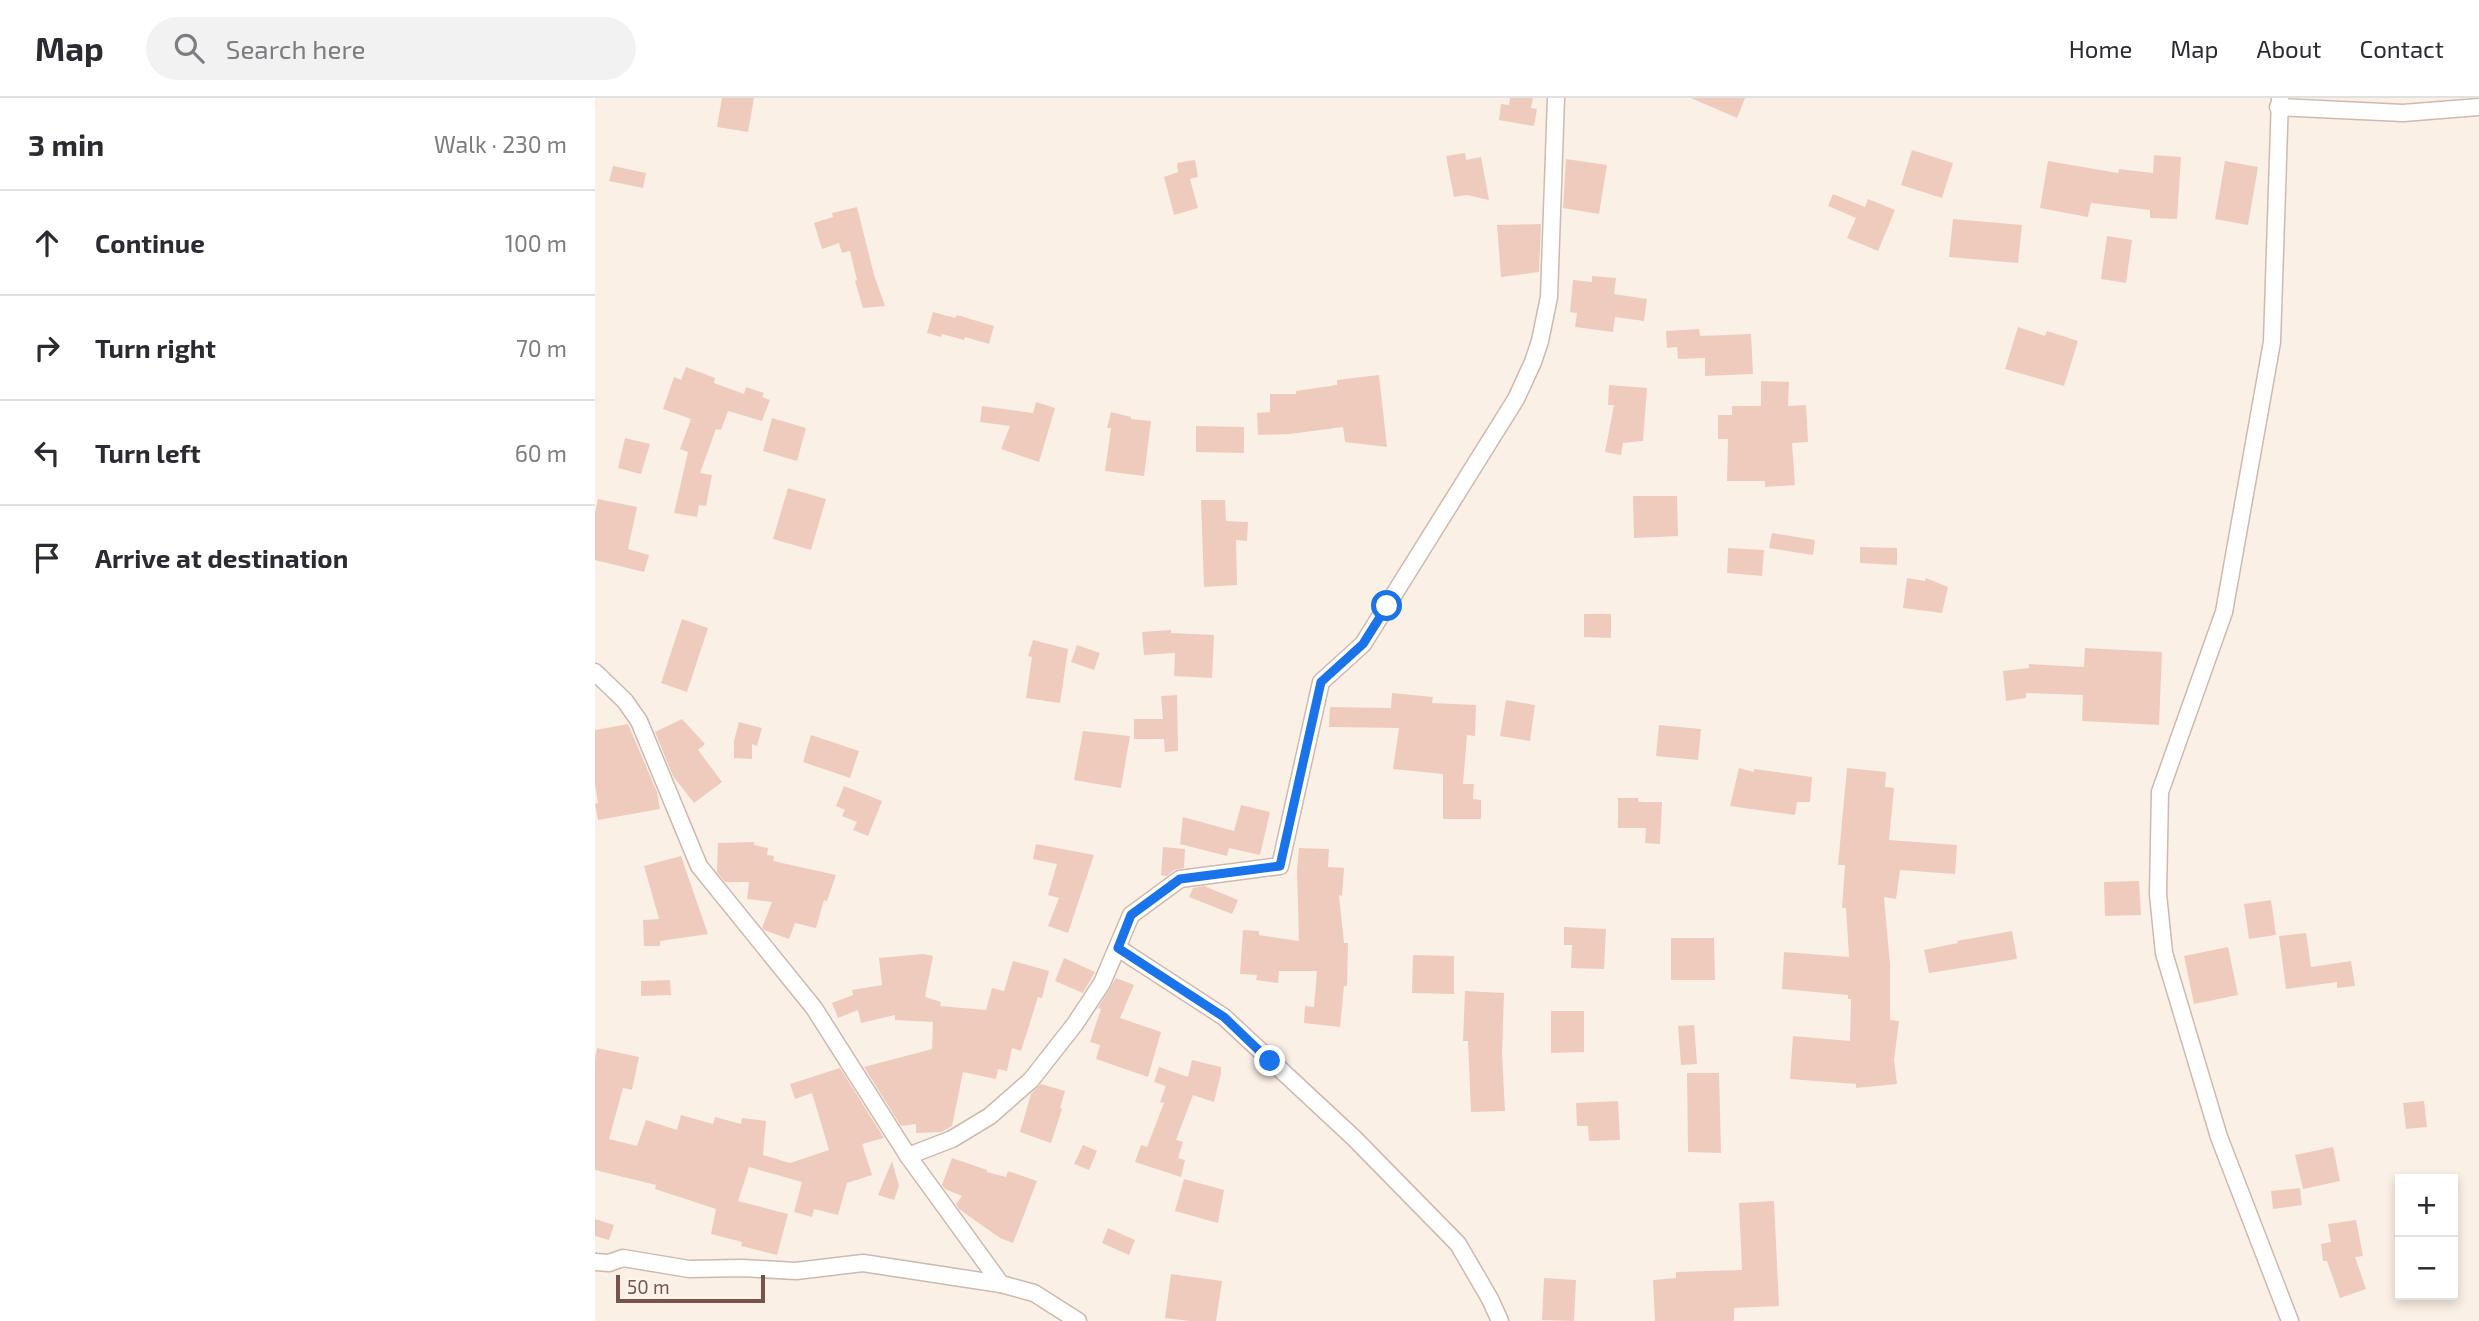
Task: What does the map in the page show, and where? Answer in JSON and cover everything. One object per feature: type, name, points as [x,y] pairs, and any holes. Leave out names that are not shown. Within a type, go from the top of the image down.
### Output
[{"type":"street","points":[[908,1156],[952,1139],[990,1116],[1031,1080],[1103,983],[1131,915],[1180,879],[1280,866],[1321,682],[1363,644],[1516,399],[1533,362],[1549,297],[1556,98]]},
{"type":"street","points":[[2290,1321],[2219,1137],[2164,953],[2158,894],[2160,792],[2224,612],[2272,342],[2279,102],[2403,113],[2479,107]]},
{"type":"street","points":[[595,672],[625,701],[639,721],[699,866],[814,1008],[908,1156],[1001,1284]]},
{"type":"street","points":[[1118,948],[1224,1017],[1355,1138],[1458,1244],[1500,1321]]},
{"type":"street","points":[[595,1262],[609,1263],[623,1258],[689,1269],[796,1271],[863,1263],[1001,1284],[1034,1293],[1078,1321]]},
{"type":"building","points":[[722,98],[754,98],[748,132],[717,127]]},
{"type":"building","points":[[1510,98],[1533,98],[1531,108],[1537,109],[1534,126],[1499,120],[1501,104],[1509,105]]},
{"type":"building","points":[[1691,98],[1745,98],[1737,118]]},
{"type":"building","points":[[1912,150],[1953,163],[1942,198],[1901,185]]},
{"type":"building","points":[[1465,153],[1466,160],[1481,157],[1489,200],[1467,195],[1454,197],[1446,156]]},
{"type":"building","points":[[2154,155],[2181,157],[2177,219],[2150,218],[2150,210],[2091,203],[2088,217],[2040,208],[2048,161],[2118,173],[2119,169],[2153,173]]},
{"type":"building","points":[[1566,159],[1607,165],[1599,214],[1563,208]]},
{"type":"building","points":[[1195,160],[1198,177],[1190,179],[1198,208],[1174,215],[1164,177],[1178,172],[1177,163]]},
{"type":"building","points":[[2225,161],[2258,167],[2248,225],[2215,219]]},
{"type":"building","points":[[613,166],[646,173],[643,188],[609,181]]},
{"type":"building","points":[[1833,194],[1865,207],[1868,199],[1895,210],[1878,251],[1847,238],[1856,218],[1828,206]]},
{"type":"building","points":[[857,207],[874,275],[885,306],[863,308],[850,251],[842,253],[839,243],[822,249],[814,223],[833,217],[832,213]]},
{"type":"building","points":[[1953,219],[2022,225],[2018,263],[1949,257]]},
{"type":"building","points":[[1541,224],[1539,272],[1501,277],[1497,225]]},
{"type":"building","points":[[2107,236],[2132,240],[2126,283],[2101,279]]},
{"type":"building","points":[[1592,276],[1616,278],[1614,294],[1647,299],[1644,321],[1615,317],[1613,332],[1575,327],[1577,313],[1570,312],[1573,280],[1592,282]]},
{"type":"building","points":[[933,312],[955,318],[957,315],[994,326],[989,344],[965,337],[964,340],[927,333]]},
{"type":"building","points":[[2018,327],[2045,336],[2047,331],[2078,341],[2064,386],[2005,369]]},
{"type":"building","points":[[1699,329],[1700,336],[1751,334],[1753,374],[1705,376],[1705,358],[1678,359],[1677,347],[1667,348],[1666,331]]},
{"type":"building","points":[[686,367],[715,378],[714,383],[744,394],[746,387],[764,393],[762,397],[770,400],[762,421],[728,411],[721,430],[716,429],[700,473],[712,475],[706,506],[699,505],[697,517],[674,513],[688,452],[680,449],[691,419],[663,409],[674,377],[681,380]]},
{"type":"building","points":[[1379,375],[1387,447],[1345,442],[1343,427],[1258,435],[1257,413],[1270,412],[1270,394],[1296,394],[1296,391],[1337,385],[1337,380]]},
{"type":"building","points":[[1761,381],[1789,382],[1788,406],[1806,405],[1808,442],[1792,443],[1795,485],[1765,487],[1765,481],[1727,481],[1728,439],[1718,439],[1718,415],[1732,415],[1732,406],[1761,406]]},
{"type":"building","points":[[1609,385],[1647,388],[1643,441],[1623,443],[1621,455],[1605,452],[1614,405],[1608,405]]},
{"type":"building","points":[[1036,402],[1055,408],[1039,462],[1001,449],[1010,426],[980,422],[982,406],[1033,413]]},
{"type":"building","points":[[1111,412],[1131,419],[1151,421],[1144,476],[1105,471],[1111,428],[1107,428]]},
{"type":"building","points":[[772,418],[806,428],[797,461],[763,451]]},
{"type":"building","points":[[1196,426],[1244,427],[1244,453],[1196,452]]},
{"type":"building","points":[[625,438],[650,444],[641,474],[618,468]]},
{"type":"building","points":[[788,488],[826,499],[811,550],[773,539]]},
{"type":"building","points":[[1633,496],[1677,496],[1678,536],[1634,538]]},
{"type":"building","points":[[598,499],[637,507],[628,549],[649,555],[644,572],[595,560],[595,512]]},
{"type":"building","points":[[1201,500],[1225,500],[1226,521],[1248,522],[1247,541],[1236,540],[1237,585],[1204,587]]},
{"type":"building","points":[[1772,533],[1815,540],[1813,555],[1769,548]]},
{"type":"building","points":[[1860,547],[1897,548],[1897,565],[1860,563]]},
{"type":"building","points":[[1728,548],[1764,550],[1762,576],[1727,573]]},
{"type":"building","points":[[1907,578],[1925,581],[1926,578],[1948,587],[1942,613],[1903,608]]},
{"type":"building","points":[[1584,614],[1611,614],[1611,638],[1584,637]]},
{"type":"building","points":[[682,619],[708,628],[687,692],[661,683]]},
{"type":"building","points":[[1171,630],[1171,633],[1214,635],[1212,678],[1174,676],[1175,653],[1144,655],[1142,632]]},
{"type":"building","points":[[1033,640],[1068,649],[1060,703],[1026,698],[1032,657],[1028,656]]},
{"type":"building","points":[[1077,645],[1100,653],[1094,670],[1071,662]]},
{"type":"building","points":[[2085,648],[2162,652],[2159,725],[2082,721],[2083,695],[2026,693],[2026,698],[2006,701],[2003,671],[2029,668],[2029,664],[2084,667]]},
{"type":"building","points":[[1392,693],[1433,697],[1432,703],[1476,705],[1475,736],[1467,735],[1463,784],[1474,784],[1473,799],[1481,800],[1481,819],[1443,819],[1443,774],[1393,769],[1399,728],[1329,727],[1330,707],[1391,708]]},
{"type":"building","points":[[1177,695],[1178,751],[1165,752],[1164,739],[1134,739],[1134,719],[1163,719],[1161,696]]},
{"type":"building","points":[[1506,700],[1535,705],[1530,741],[1500,736]]},
{"type":"building","points":[[682,719],[705,744],[698,750],[722,782],[694,803],[673,776],[655,732]]},
{"type":"building","points":[[739,722],[762,728],[757,746],[752,744],[752,759],[734,758],[734,741]]},
{"type":"building","points":[[628,724],[657,792],[660,809],[598,820],[595,804],[598,803],[595,784],[595,730]]},
{"type":"building","points":[[1659,725],[1701,729],[1698,760],[1656,756]]},
{"type":"building","points":[[1083,731],[1130,736],[1121,788],[1074,780]]},
{"type":"building","points":[[811,735],[859,751],[850,778],[803,762]]},
{"type":"building","points":[[1739,768],[1754,772],[1754,769],[1812,777],[1810,802],[1797,802],[1795,815],[1730,806]]},
{"type":"building","points":[[1847,768],[1886,772],[1885,787],[1894,788],[1889,840],[1957,845],[1955,874],[1900,870],[1896,899],[1884,897],[1890,965],[1890,1020],[1899,1021],[1894,1060],[1897,1084],[1856,1088],[1856,1084],[1790,1079],[1793,1036],[1850,1041],[1851,999],[1848,999],[1848,995],[1782,989],[1784,952],[1849,957],[1846,908],[1842,908],[1845,865],[1838,865]]},
{"type":"building","points":[[844,786],[882,801],[868,836],[853,830],[857,822],[842,816],[845,810],[836,806]]},
{"type":"building","points":[[1618,798],[1638,798],[1638,802],[1662,802],[1660,844],[1645,843],[1646,828],[1618,828]]},
{"type":"building","points":[[1241,805],[1270,812],[1260,855],[1229,848],[1227,856],[1180,844],[1183,817],[1234,831]]},
{"type":"building","points":[[754,842],[754,845],[768,848],[767,855],[774,856],[773,861],[836,875],[827,901],[824,900],[816,928],[795,923],[789,939],[764,930],[762,928],[772,902],[747,899],[749,882],[725,882],[717,872],[718,843]]},
{"type":"building","points":[[1036,844],[1094,855],[1068,933],[1048,926],[1059,898],[1048,895],[1057,864],[1033,859]]},
{"type":"building","points":[[1163,847],[1185,849],[1184,868],[1174,870],[1167,876],[1161,875]]},
{"type":"building","points":[[1299,848],[1329,849],[1328,867],[1344,868],[1342,896],[1339,895],[1344,943],[1348,943],[1347,986],[1344,986],[1340,1027],[1304,1023],[1305,1006],[1314,1007],[1317,971],[1279,971],[1278,983],[1256,980],[1257,975],[1240,974],[1243,930],[1259,931],[1259,935],[1299,941]]},
{"type":"building","points":[[681,856],[708,934],[660,941],[660,946],[644,946],[643,920],[659,919],[644,866]]},
{"type":"building","points":[[2139,881],[2141,915],[2105,916],[2104,882]]},
{"type":"building","points":[[1204,886],[1238,900],[1232,914],[1189,897],[1193,888]]},
{"type":"building","points":[[2271,900],[2276,935],[2249,939],[2244,904]]},
{"type":"building","points":[[1564,927],[1606,929],[1604,969],[1571,968],[1572,945],[1564,945]]},
{"type":"building","points":[[2012,931],[2017,959],[1929,973],[1924,950]]},
{"type":"building","points":[[2306,933],[2311,967],[2351,961],[2355,986],[2337,988],[2337,982],[2286,989],[2279,936]]},
{"type":"building","points":[[1671,938],[1714,938],[1715,980],[1671,980]]},
{"type":"building","points":[[2228,947],[2238,995],[2194,1004],[2184,956]]},
{"type":"building","points":[[923,954],[933,956],[925,997],[941,1002],[940,1006],[986,1010],[992,988],[1004,991],[1013,961],[1049,971],[1042,998],[1038,997],[1021,1051],[1012,1048],[1007,1071],[998,1069],[996,1079],[963,1072],[952,1126],[941,1132],[916,1133],[916,1124],[901,1126],[864,1067],[932,1049],[933,1022],[895,1020],[895,1015],[861,1023],[858,1010],[838,1018],[832,1003],[853,995],[852,990],[882,985],[879,958]]},
{"type":"building","points":[[1413,955],[1454,956],[1454,994],[1412,993]]},
{"type":"building","points":[[1064,958],[1095,972],[1083,993],[1055,981]]},
{"type":"building","points":[[1116,978],[1134,985],[1120,1018],[1161,1032],[1148,1077],[1096,1059],[1100,1045],[1090,1042],[1101,1009],[1098,1008]]},
{"type":"building","points":[[670,980],[671,995],[641,996],[641,981]]},
{"type":"building","points":[[1465,991],[1504,993],[1502,1055],[1505,1111],[1471,1112],[1468,1041],[1463,1041]]},
{"type":"building","points":[[1551,1011],[1584,1011],[1584,1052],[1551,1053]]},
{"type":"building","points":[[1694,1025],[1697,1064],[1681,1065],[1678,1026]]},
{"type":"building","points":[[597,1048],[639,1057],[632,1090],[623,1088],[609,1139],[637,1146],[646,1120],[677,1130],[681,1115],[713,1124],[715,1117],[741,1124],[742,1118],[766,1121],[763,1155],[790,1163],[829,1150],[812,1093],[795,1099],[790,1084],[840,1068],[884,1138],[862,1144],[872,1175],[847,1183],[838,1215],[814,1209],[812,1217],[794,1212],[802,1182],[749,1167],[738,1201],[788,1214],[777,1255],[741,1246],[742,1242],[711,1234],[716,1209],[655,1189],[656,1185],[595,1170]]},
{"type":"building","points":[[1192,1060],[1221,1067],[1221,1073],[1214,1102],[1193,1095],[1176,1140],[1183,1142],[1178,1158],[1185,1160],[1181,1177],[1135,1162],[1141,1145],[1147,1147],[1164,1103],[1160,1102],[1166,1086],[1154,1082],[1159,1067],[1188,1077]]},
{"type":"building","points":[[1687,1073],[1719,1073],[1721,1153],[1688,1152]]},
{"type":"building","points":[[1041,1084],[1065,1091],[1051,1143],[1020,1132],[1031,1094]]},
{"type":"building","points":[[1618,1101],[1620,1140],[1589,1141],[1588,1126],[1577,1126],[1576,1103]]},
{"type":"building","points":[[2424,1101],[2427,1127],[2406,1129],[2403,1103]]},
{"type":"building","points":[[1083,1145],[1097,1151],[1089,1170],[1074,1164]]},
{"type":"building","points":[[2333,1147],[2340,1181],[2303,1189],[2295,1155]]},
{"type":"building","points":[[952,1158],[987,1172],[1006,1177],[1008,1171],[1037,1181],[1013,1243],[1000,1238],[959,1209],[956,1204],[962,1196],[942,1185]]},
{"type":"building","points":[[892,1161],[899,1186],[894,1200],[878,1195]]},
{"type":"building","points":[[1184,1179],[1224,1190],[1218,1223],[1175,1211]]},
{"type":"building","points":[[2300,1188],[2302,1205],[2273,1209],[2271,1191]]},
{"type":"building","points":[[1774,1201],[1779,1306],[1734,1308],[1734,1321],[1655,1321],[1653,1280],[1676,1278],[1676,1272],[1742,1270],[1739,1203]]},
{"type":"building","points":[[595,1219],[614,1225],[609,1240],[595,1236]]},
{"type":"building","points":[[2356,1220],[2363,1256],[2355,1257],[2366,1289],[2340,1298],[2327,1261],[2323,1261],[2321,1244],[2331,1242],[2328,1224]]},
{"type":"building","points":[[1108,1228],[1135,1240],[1129,1255],[1102,1243]]},
{"type":"building","points":[[1171,1274],[1222,1281],[1216,1321],[1165,1318]]},
{"type":"building","points":[[1544,1278],[1576,1280],[1574,1321],[1542,1320]]},
{"type":"route","points":[[1270,1061],[1224,1017],[1118,948],[1131,915],[1180,879],[1280,866],[1321,682],[1363,644],[1387,606]]}]
